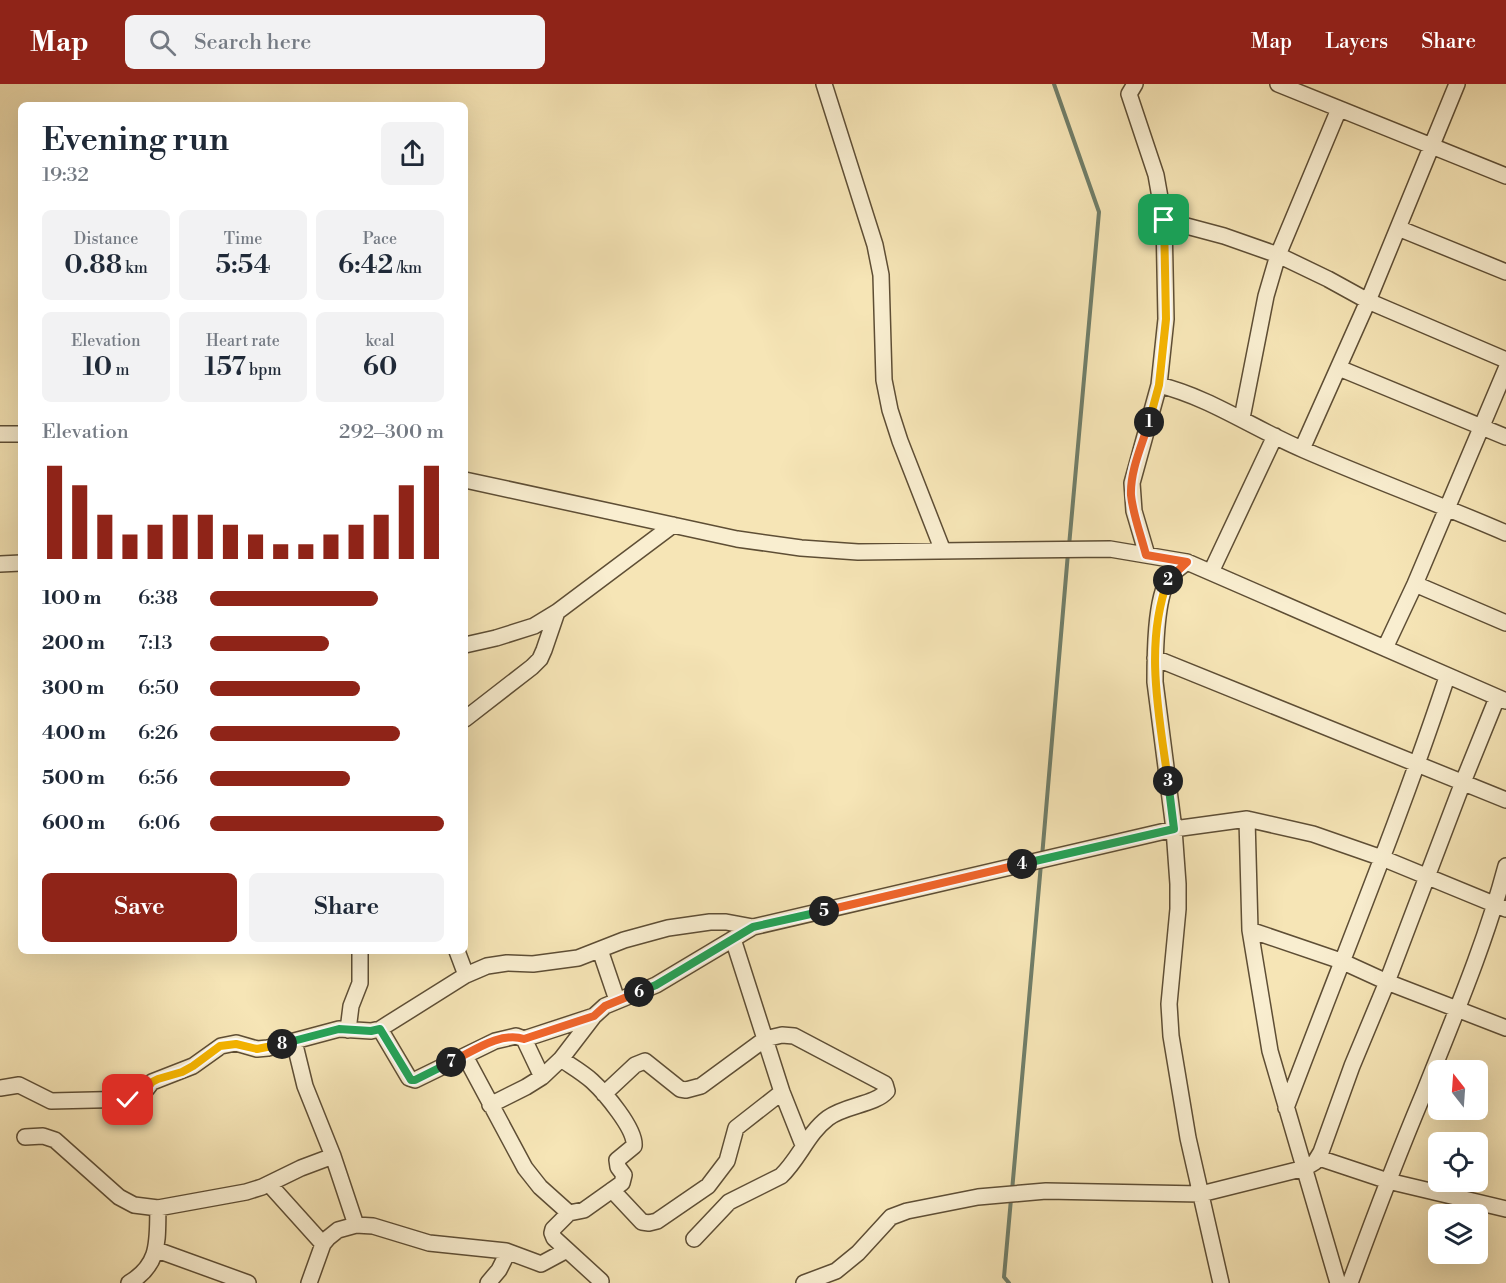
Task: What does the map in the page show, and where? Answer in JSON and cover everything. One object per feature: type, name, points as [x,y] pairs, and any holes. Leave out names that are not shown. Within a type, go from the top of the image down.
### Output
[{"type":"street","points":[[824,84],[875,245],[882,275],[884,380],[890,410],[943,551]]},
{"type":"street","points":[[1135,84],[1129,94],[1156,175],[1164,220],[1166,319],[1159,385],[1132,483],[1134,511],[1146,555]]},
{"type":"street","points":[[1278,84],[1506,176]]},
{"type":"street","points":[[1302,449],[1368,301],[1457,84]]},
{"type":"street","points":[[1242,418],[1266,296],[1278,255],[1339,109]]},
{"type":"street","points":[[1164,220],[1224,236],[1278,255],[1368,301],[1506,360]]},
{"type":"street","points":[[1398,228],[1506,272]]},
{"type":"street","points":[[1339,368],[1506,437]]},
{"type":"street","points":[[1385,648],[1415,584],[1506,369]]},
{"type":"street","points":[[1159,385],[1184,391],[1302,449],[1506,533]]},
{"type":"street","points":[[0,434],[18,434]]},
{"type":"street","points":[[1211,572],[1275,436]]},
{"type":"street","points":[[468,481],[737,539],[801,548],[858,552],[1110,549],[1187,562],[1501,700],[1463,782],[1388,982],[1352,1066],[1319,1158],[1315,1162],[1305,1168],[1201,1194],[1046,1191],[978,1197],[907,1211],[891,1217],[858,1253],[836,1271],[804,1283]]},
{"type":"street","points":[[468,644],[534,626],[557,612],[673,525]]},
{"type":"street","points":[[1187,562],[1169,578],[1161,597],[1155,658],[1155,682],[1174,829],[1178,901],[1169,1004],[1171,1036],[1188,1138],[1221,1283]]},
{"type":"street","points":[[0,564],[18,564]]},
{"type":"street","points":[[1415,584],[1506,623]]},
{"type":"street","points":[[468,717],[540,659],[557,612]]},
{"type":"street","points":[[1155,658],[1506,800]]},
{"type":"street","points":[[1286,1108],[1418,765],[1447,676]]},
{"type":"street","points":[[1247,819],[1250,930],[1270,1051],[1338,1283]]},
{"type":"street","points":[[490,1104],[542,1077],[561,1059],[594,1016],[605,1006],[656,985],[753,927],[1174,829],[1247,819],[1312,834],[1382,858],[1501,907]]},
{"type":"street","points":[[1350,1283],[1388,1181],[1501,907],[1506,866]]},
{"type":"street","points":[[0,1088],[19,1085],[51,1101],[136,1099],[152,1082],[182,1072],[220,1046],[236,1044],[257,1049],[330,1031],[380,1029],[466,975],[487,966],[507,963],[554,962],[578,958],[624,940],[668,928],[710,921],[753,927]]},
{"type":"street","points":[[1250,930],[1341,961],[1506,1028]]},
{"type":"street","points":[[733,939],[782,1092],[803,1145]]},
{"type":"street","points":[[600,950],[617,1000]]},
{"type":"street","points":[[348,1030],[351,1006],[360,983],[360,954]]},
{"type":"street","points":[[458,954],[466,975]]},
{"type":"street","points":[[380,1029],[411,1080],[415,1080],[495,1041],[516,1036],[524,1039],[594,1016]]},
{"type":"street","points":[[604,1094],[635,1065],[645,1061],[680,1089],[692,1089],[700,1086],[765,1039],[782,1035],[794,1036],[885,1084],[887,1091],[883,1097],[855,1105],[828,1118],[803,1145],[781,1176],[729,1202],[694,1239]]},
{"type":"street","points":[[524,1039],[542,1077]]},
{"type":"street","points":[[294,1041],[305,1086],[333,1156],[356,1225]]},
{"type":"street","points":[[465,1056],[525,1168],[540,1187],[569,1213]]},
{"type":"street","points":[[561,1059],[591,1080],[604,1094],[631,1130],[635,1142],[634,1146],[617,1160],[616,1164],[624,1175],[624,1180],[584,1210],[569,1213],[553,1229],[552,1233],[601,1281]]},
{"type":"street","points":[[612,1190],[642,1222],[657,1221],[708,1186],[728,1161],[736,1128],[782,1092]]},
{"type":"street","points":[[25,1137],[43,1136],[55,1140],[119,1197],[134,1205],[158,1208],[246,1192],[333,1156]]},
{"type":"street","points":[[1319,1158],[1388,1181],[1506,1209]]},
{"type":"street","points":[[269,1184],[323,1244]]},
{"type":"street","points":[[129,1283],[147,1267],[157,1250],[158,1208]]},
{"type":"street","points":[[309,1283],[323,1244],[338,1230],[356,1225],[373,1226],[429,1243],[508,1252],[541,1264],[567,1250]]},
{"type":"street","points":[[157,1250],[248,1283]]},
{"type":"street","points":[[488,1283],[499,1270],[508,1252]]},
{"type":"waterway","points":[[1054,84],[1099,212],[1069,546]]},
{"type":"waterway","points":[[1042,857],[1068,553]]},
{"type":"waterway","points":[[1012,1191],[1041,864]]},
{"type":"waterway","points":[[1009,1283],[1004,1277],[1011,1199]]},
{"type":"route","points":[[128,1100],[142,1095],[152,1082],[193,1066],[220,1046],[236,1044],[257,1049],[268,1048],[339,1029],[371,1031],[380,1029],[409,1078],[415,1080],[495,1041],[516,1036],[524,1039],[594,1016],[605,1006],[656,985],[753,927],[1174,829],[1155,682],[1155,658],[1161,597],[1169,578],[1187,562],[1146,555],[1131,495],[1132,483],[1159,385],[1166,319],[1164,220]]}]
